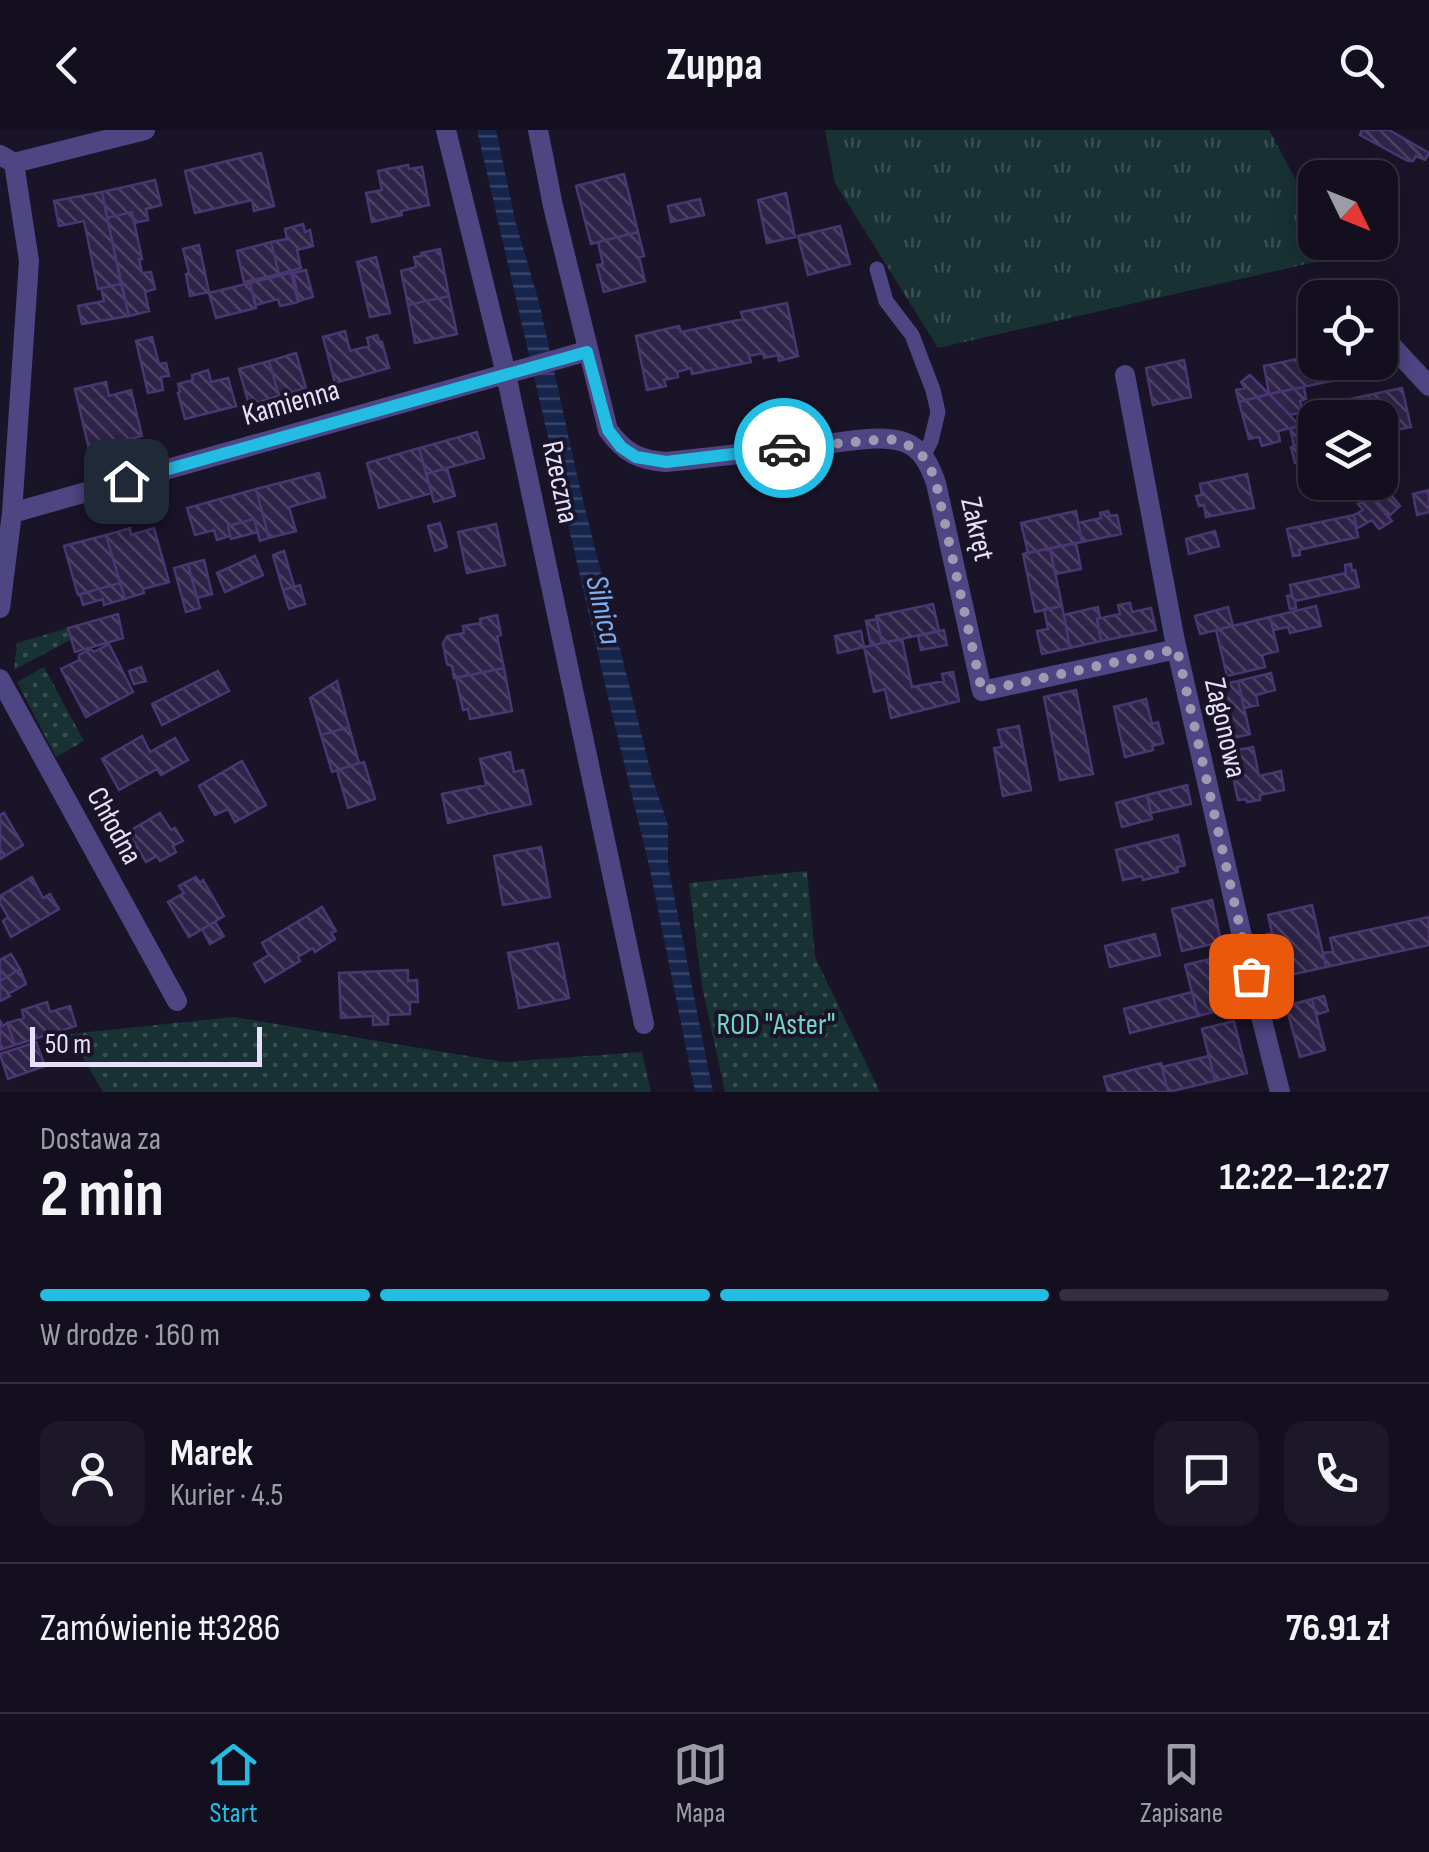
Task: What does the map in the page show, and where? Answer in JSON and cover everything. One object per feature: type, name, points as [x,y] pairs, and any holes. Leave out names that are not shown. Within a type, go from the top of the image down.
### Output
[{"type":"street","points":[[0,608],[12,513],[29,261],[7,159],[145,130]]},
{"type":"street","name":"Rzeczna","points":[[446,130],[514,371],[644,1024]]},
{"type":"street","name":"Rzeczna","points":[[538,130],[577,354],[608,430],[628,453],[666,462],[889,439],[917,449],[928,464]]},
{"type":"street","points":[[1398,352],[1429,386]]},
{"type":"street","name":"Kamienna","points":[[12,513],[577,354]]},
{"type":"street","name":"Zagonowa","points":[[1125,375],[1177,649],[1280,1092]]},
{"type":"street","name":"Zakręt","points":[[928,464],[982,691],[1177,649]]},
{"type":"street","name":"Chłodna","points":[[0,679],[177,1001]]},
{"type":"lane","points":[[877,269],[886,302],[912,334],[934,390],[938,412],[928,464]]},
{"type":"green space","points":[[825,130],[1269,130],[1298,184],[1298,260],[1324,260],[938,348],[835,183]]},
{"type":"green space","points":[[68,628],[72,639],[14,670],[17,643]]},
{"type":"green space","points":[[44,667],[84,741],[56,757],[17,682]]},
{"type":"green space","name":"ROD \"Aster\"","points":[[807,871],[815,957],[880,1092],[725,1092],[702,986],[689,883]]},
{"type":"green space","points":[[234,1017],[504,1062],[642,1052],[651,1092],[103,1092],[69,1034]]},
{"type":"water","name":"Silnica","points":[[477,130],[496,130],[578,480],[652,777],[668,825],[668,865],[713,1092],[695,1092],[649,865]]},
{"type":"building","points":[[1362,130],[1389,130],[1429,153],[1425,160],[1416,156],[1408,161],[1360,135]]},
{"type":"building","points":[[261,153],[274,206],[254,211],[252,200],[195,213],[185,171]]},
{"type":"building","points":[[408,165],[409,169],[422,167],[429,205],[372,222],[366,193],[382,190],[378,171]]},
{"type":"building","points":[[624,174],[638,232],[591,244],[576,186]]},
{"type":"building","points":[[155,180],[161,205],[146,209],[148,220],[134,223],[132,212],[107,218],[102,192]]},
{"type":"building","points":[[102,192],[121,284],[98,289],[84,221],[59,226],[54,201]]},
{"type":"building","points":[[786,193],[795,237],[767,243],[758,200]]},
{"type":"building","points":[[700,199],[704,215],[671,222],[668,206]]},
{"type":"building","points":[[132,212],[142,273],[151,272],[155,289],[145,292],[149,311],[129,316],[107,218]]},
{"type":"building","points":[[303,224],[305,232],[310,230],[313,246],[297,250],[301,268],[279,274],[271,242],[287,239],[285,229]]},
{"type":"building","points":[[840,226],[850,264],[808,275],[798,236]]},
{"type":"building","points":[[638,232],[645,281],[604,292],[597,265],[603,264],[598,242]]},
{"type":"building","points":[[271,242],[279,274],[244,282],[237,251]]},
{"type":"building","points":[[199,245],[209,292],[190,296],[183,249]]},
{"type":"building","points":[[440,249],[449,296],[408,305],[401,271],[416,267],[414,257],[422,256],[421,253]]},
{"type":"building","points":[[376,257],[390,313],[370,317],[357,262]]},
{"type":"building","points":[[306,270],[313,297],[299,301],[293,273]]},
{"type":"building","points":[[291,273],[298,302],[280,306],[278,299],[256,305],[250,283]]},
{"type":"building","points":[[250,283],[256,308],[216,318],[209,293]]},
{"type":"building","points":[[121,284],[129,316],[82,324],[78,306],[104,301],[101,288]]},
{"type":"building","points":[[449,296],[457,334],[415,343],[408,305]]},
{"type":"building","points":[[787,303],[798,356],[779,361],[778,355],[764,358],[763,353],[749,356],[751,362],[692,374],[691,368],[664,380],[666,386],[647,390],[636,336],[679,326],[681,332],[743,319],[741,312]]},
{"type":"building","points":[[345,331],[350,351],[369,346],[367,338],[377,335],[389,368],[335,383],[323,337]]},
{"type":"building","points":[[152,337],[159,364],[166,363],[169,376],[161,377],[163,390],[148,393],[136,341]]},
{"type":"building","points":[[296,353],[306,388],[279,396],[269,361]]},
{"type":"building","points":[[1298,359],[1298,380],[1336,380],[1269,394],[1264,366]]},
{"type":"building","points":[[1184,360],[1191,397],[1153,405],[1146,368]]},
{"type":"building","points":[[269,361],[279,396],[249,405],[239,369]]},
{"type":"building","points":[[208,370],[211,382],[228,378],[236,406],[185,419],[178,384]]},
{"type":"building","points":[[1250,375],[1269,394],[1239,402],[1236,390],[1245,388],[1241,382]]},
{"type":"building","points":[[106,382],[109,396],[131,390],[142,436],[125,440],[126,445],[112,449],[111,444],[89,449],[75,389]]},
{"type":"building","points":[[1304,387],[1306,399],[1298,400],[1298,413],[1290,415],[1269,394]]},
{"type":"building","points":[[1402,388],[1411,427],[1398,430],[1398,400],[1370,400],[1369,395]]},
{"type":"building","points":[[1269,394],[1298,426],[1278,431],[1280,441],[1262,446],[1259,437],[1249,439],[1239,402]]},
{"type":"building","points":[[1298,426],[1298,445],[1294,446],[1290,428]]},
{"type":"building","points":[[477,432],[484,458],[426,474],[419,448]]},
{"type":"building","points":[[1298,445],[1298,462],[1295,463],[1291,447]]},
{"type":"building","points":[[419,448],[432,493],[379,508],[367,463]]},
{"type":"building","points":[[447,468],[455,496],[434,502],[426,474]]},
{"type":"building","points":[[319,473],[325,497],[289,507],[296,531],[269,538],[256,489]]},
{"type":"building","points":[[1247,474],[1254,508],[1206,517],[1204,505],[1199,506],[1196,496],[1202,495],[1200,484]]},
{"type":"building","points":[[256,489],[269,538],[260,541],[254,519],[228,526],[230,536],[217,540],[214,530],[195,535],[187,508]]},
{"type":"building","points":[[1429,490],[1429,512],[1417,515],[1413,494]]},
{"type":"building","points":[[1374,500],[1395,500],[1400,506],[1388,517]]},
{"type":"building","points":[[1374,500],[1392,521],[1379,529],[1372,520],[1356,529],[1354,515],[1363,510],[1358,504]]},
{"type":"building","points":[[1076,511],[1082,542],[1028,553],[1021,523]]},
{"type":"building","points":[[1108,511],[1110,516],[1117,515],[1121,534],[1082,542],[1078,523],[1101,518],[1100,513]]},
{"type":"building","points":[[1354,515],[1358,537],[1299,550],[1300,555],[1293,556],[1287,529]]},
{"type":"building","points":[[254,519],[258,532],[231,539],[228,526]]},
{"type":"building","points":[[440,523],[447,547],[435,551],[428,526]]},
{"type":"building","points":[[496,524],[505,565],[467,573],[458,532]]},
{"type":"building","points":[[130,528],[131,535],[154,528],[169,582],[125,599],[106,535]]},
{"type":"building","points":[[1215,531],[1219,546],[1189,554],[1186,539]]},
{"type":"building","points":[[106,535],[120,583],[78,595],[64,546]]},
{"type":"building","points":[[1076,543],[1081,569],[1055,574],[1050,548]]},
{"type":"building","points":[[1050,548],[1062,606],[1035,612],[1023,554]]},
{"type":"building","points":[[284,551],[294,586],[283,590],[273,555]]},
{"type":"building","points":[[255,556],[263,575],[225,592],[217,573]]},
{"type":"building","points":[[204,560],[212,594],[197,598],[188,564]]},
{"type":"building","points":[[188,564],[200,608],[186,612],[174,568]]},
{"type":"building","points":[[1351,564],[1359,587],[1295,601],[1296,608],[1290,609],[1290,585],[1346,573],[1345,565]]},
{"type":"building","points":[[120,583],[125,599],[104,605],[103,599],[83,605],[80,594]]},
{"type":"building","points":[[300,585],[305,604],[289,609],[283,590]]},
{"type":"building","points":[[1130,603],[1132,612],[1151,608],[1156,630],[1101,641],[1097,619],[1120,614],[1118,605]]},
{"type":"building","points":[[933,604],[939,631],[882,643],[876,616]]},
{"type":"building","points":[[1062,606],[1070,648],[1042,654],[1037,631],[1048,629],[1044,609]]},
{"type":"building","points":[[1316,606],[1321,626],[1290,633],[1288,627],[1273,630],[1270,617]]},
{"type":"building","points":[[1098,607],[1101,641],[1070,648],[1064,615]]},
{"type":"building","points":[[1228,607],[1233,626],[1200,634],[1195,616]]},
{"type":"building","points":[[118,614],[123,638],[75,652],[68,628]]},
{"type":"building","points":[[497,615],[504,668],[454,678],[443,644],[447,636],[464,633],[463,626]]},
{"type":"building","points":[[1270,617],[1278,651],[1262,655],[1265,667],[1227,676],[1216,630]]},
{"type":"building","points":[[877,619],[882,643],[871,646],[866,621]]},
{"type":"building","points":[[944,630],[947,645],[921,650],[918,636]]},
{"type":"building","points":[[861,631],[864,647],[838,653],[835,636]]},
{"type":"building","points":[[902,639],[912,687],[944,681],[942,674],[953,672],[959,701],[891,718],[885,689],[874,692],[864,647]]},
{"type":"building","points":[[109,644],[133,692],[86,717],[61,669],[79,660],[79,655]]},
{"type":"building","points":[[141,667],[146,681],[134,684],[129,671]]},
{"type":"building","points":[[504,668],[512,711],[470,719],[468,709],[463,710],[456,678]]},
{"type":"building","points":[[218,671],[229,691],[162,725],[152,704]]},
{"type":"building","points":[[1271,673],[1275,690],[1256,695],[1258,705],[1244,708],[1238,681]]},
{"type":"building","points":[[337,681],[349,727],[321,735],[310,698]]},
{"type":"building","points":[[1238,681],[1250,734],[1225,740],[1212,687]]},
{"type":"building","points":[[1076,690],[1093,774],[1060,780],[1044,697]]},
{"type":"building","points":[[1146,699],[1152,724],[1158,722],[1163,743],[1152,746],[1153,750],[1125,757],[1114,707]]},
{"type":"building","points":[[1019,726],[1031,790],[1003,796],[994,748],[1002,747],[998,730]]},
{"type":"building","points":[[349,727],[359,763],[332,772],[321,735]]},
{"type":"building","points":[[142,736],[150,752],[175,738],[188,760],[161,775],[157,769],[119,790],[102,759]]},
{"type":"building","points":[[1253,747],[1259,776],[1281,771],[1284,790],[1247,802],[1238,800],[1228,752]]},
{"type":"building","points":[[510,752],[514,772],[523,770],[531,804],[448,823],[442,794],[486,785],[480,759]]},
{"type":"building","points":[[242,761],[266,805],[235,822],[228,809],[215,815],[199,786]]},
{"type":"building","points":[[364,762],[375,799],[348,808],[337,770]]},
{"type":"building","points":[[1187,785],[1191,804],[1151,813],[1147,795]]},
{"type":"building","points":[[1147,795],[1152,819],[1122,827],[1116,803]]},
{"type":"building","points":[[4,813],[23,845],[0,859],[0,815]]},
{"type":"building","points":[[160,813],[183,841],[173,846],[176,852],[160,861],[157,856],[146,862],[128,832]]},
{"type":"building","points":[[1178,835],[1185,865],[1177,867],[1178,872],[1123,880],[1116,850]]},
{"type":"building","points":[[541,847],[550,897],[503,905],[494,856]]},
{"type":"building","points":[[32,877],[43,898],[50,894],[59,909],[11,937],[3,921],[8,917],[0,896]]},
{"type":"building","points":[[196,877],[200,883],[203,880],[224,916],[189,937],[168,902],[184,893],[179,886]]},
{"type":"building","points":[[1212,900],[1221,942],[1182,951],[1172,909]]},
{"type":"building","points":[[1312,905],[1326,967],[1281,977],[1277,957],[1272,958],[1268,915]]},
{"type":"building","points":[[322,907],[336,931],[331,933],[335,939],[298,957],[300,961],[265,982],[254,964],[269,955],[262,943]]},
{"type":"building","points":[[1429,917],[1429,945],[1326,967],[1323,953],[1333,951],[1330,938]]},
{"type":"building","points":[[215,922],[224,936],[210,944],[202,929]]},
{"type":"building","points":[[1155,934],[1160,955],[1110,967],[1105,946]]},
{"type":"building","points":[[558,943],[569,998],[519,1008],[508,953]]},
{"type":"building","points":[[11,954],[20,969],[0,981],[0,960]]},
{"type":"building","points":[[1218,957],[1230,1008],[1198,1016],[1185,965]]},
{"type":"building","points":[[20,969],[26,984],[0,1001],[0,981]]},
{"type":"building","points":[[408,970],[408,981],[417,980],[418,1002],[410,1002],[410,1014],[388,1015],[388,1024],[373,1025],[373,1016],[341,1018],[339,973]]},
{"type":"building","points":[[1192,992],[1198,1016],[1130,1033],[1124,1009]]},
{"type":"building","points":[[1324,996],[1328,1011],[1316,1015],[1312,999]]},
{"type":"building","points":[[1312,999],[1325,1050],[1300,1057],[1286,1006]]},
{"type":"building","points":[[47,1002],[50,1012],[70,1006],[76,1026],[15,1045],[7,1023],[24,1018],[22,1010]]},
{"type":"building","points":[[0,1021],[3,1026],[7,1023],[15,1045],[0,1050]]},
{"type":"building","points":[[1234,1021],[1247,1073],[1215,1081],[1202,1029]]},
{"type":"building","points":[[36,1042],[45,1066],[8,1079],[0,1054]]},
{"type":"building","points":[[1209,1056],[1215,1081],[1168,1092],[1162,1067]]},
{"type":"building","points":[[1161,1063],[1168,1092],[1108,1092],[1104,1077]]},
{"type":"way so far","points":[[784,448],[889,439],[917,449],[936,483],[982,691],[1177,649],[1251,976]]},
{"type":"route","points":[[126,481],[587,352],[608,430],[621,447],[636,457],[666,462],[784,448]]}]
